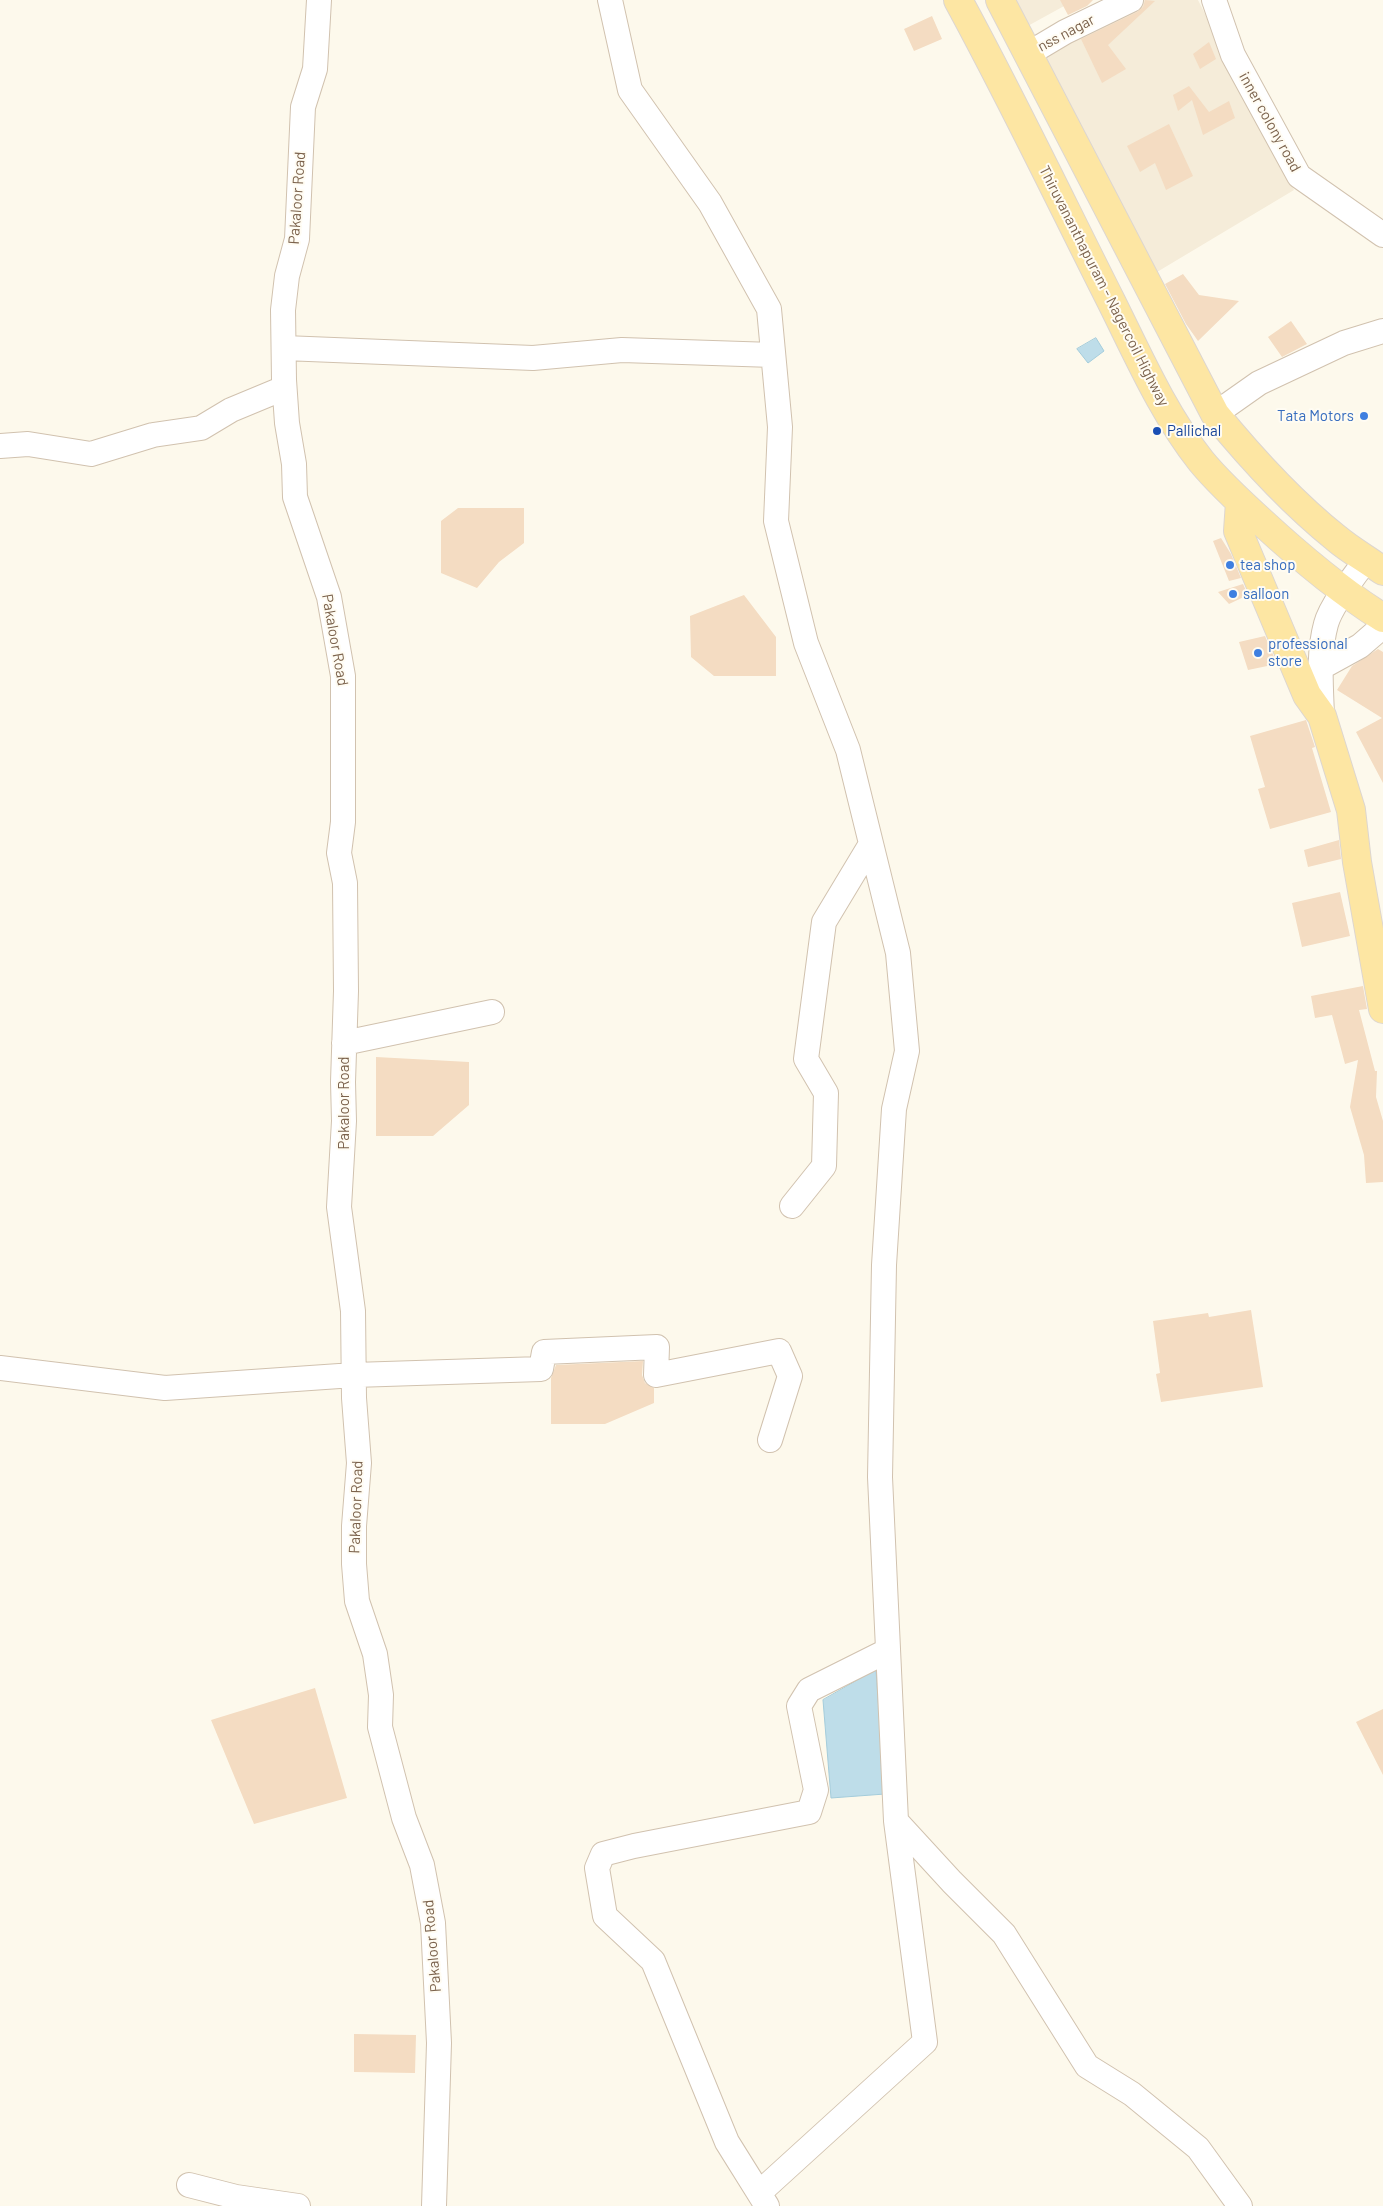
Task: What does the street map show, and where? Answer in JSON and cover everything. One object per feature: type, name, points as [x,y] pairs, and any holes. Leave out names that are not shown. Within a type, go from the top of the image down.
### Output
[{"type":"main road","name":"Thiruvananthapuram - Nagercoil Highway","points":[[958,0],[1003,82],[1035,152],[1164,405],[1201,461],[1240,502],[1303,559],[1383,618]]},
{"type":"main road","points":[[1000,0],[1215,414],[1252,460],[1336,539],[1375,565]]},
{"type":"main road","points":[[1240,502],[1238,531],[1307,695],[1322,716],[1352,810],[1357,862],[1383,1009]]},
{"type":"street","name":"Pakaloor Road","points":[[320,0],[315,69],[303,107],[297,239],[287,276],[283,310],[284,388],[287,423],[294,464],[295,497],[329,597],[343,676],[343,822],[339,853],[345,882],[344,1131],[339,1207],[352,1311],[359,1463],[354,1526],[357,1601],[376,1654],[381,1695],[380,1727],[404,1818],[422,1865],[433,1923],[439,2043],[434,2206]]},
{"type":"street","points":[[610,0],[630,90],[710,203],[769,309],[780,427],[776,521],[806,643],[848,750],[898,953],[907,1051],[894,1110],[884,1265],[880,1477],[896,1821],[925,2042],[763,2200],[727,2142],[653,1961],[605,1916],[596,1868],[603,1854],[634,1846],[809,1812],[816,1790],[799,1706],[809,1690],[887,1652]]},
{"type":"street","name":"nss nagar","points":[[1028,54],[1065,32],[1131,0]]},
{"type":"street","name":"inner colony road","points":[[1214,0],[1233,55],[1299,176],[1383,235]]},
{"type":"street","points":[[1215,414],[1259,382],[1344,343],[1383,331]]},
{"type":"street","points":[[284,348],[533,358],[622,350],[773,355]]},
{"type":"street","points":[[0,446],[28,444],[90,454],[153,435],[201,428],[231,410],[284,388]]},
{"type":"street","points":[[1322,716],[1320,668],[1326,623],[1344,591],[1375,565]]},
{"type":"street","points":[[1320,668],[1360,646],[1383,626]]},
{"type":"street","points":[[792,1206],[824,1166],[826,1093],[806,1059],[824,922],[871,844]]},
{"type":"street","points":[[344,1043],[492,1012]]},
{"type":"street","points":[[0,1368],[165,1388],[354,1375],[541,1369],[544,1352],[657,1347],[656,1375],[779,1350],[790,1376],[770,1440]]},
{"type":"street","points":[[896,1821],[952,1882],[1004,1934],[1087,2066],[1132,2094],[1198,2148],[1240,2206]]},
{"type":"street","points":[[189,2185],[236,2197],[298,2206]]},
{"type":"shaded area","points":[[1014,0],[1075,0],[1015,33]]},
{"type":"shaded area","points":[[1144,0],[1198,0],[1294,190],[1157,272],[1044,54],[1099,27]]},
{"type":"water","points":[[1096,338],[1104,351],[1088,363],[1077,349]]},
{"type":"water","points":[[876,1670],[885,1794],[831,1798],[823,1700]]},
{"type":"building","points":[[1060,0],[1093,0],[1087,6],[1068,15]]},
{"type":"building","points":[[1145,0],[1155,1],[1108,45],[1126,69],[1102,83],[1081,39],[1137,12],[1143,7]]},
{"type":"building","points":[[932,16],[942,39],[914,51],[904,29]]},
{"type":"building","points":[[1209,42],[1216,59],[1200,69],[1193,54]]},
{"type":"building","points":[[1189,86],[1209,112],[1229,101],[1235,118],[1203,135],[1192,100],[1178,111],[1173,95]]},
{"type":"building","points":[[1169,124],[1193,176],[1166,190],[1155,163],[1140,172],[1127,146]]},
{"type":"building","points":[[1183,274],[1199,295],[1239,301],[1198,341],[1186,324],[1165,284]]},
{"type":"building","points":[[1291,321],[1307,344],[1282,357],[1268,337]]},
{"type":"building","points":[[458,508],[524,508],[524,543],[499,562],[477,588],[441,573],[441,521]]},
{"type":"building","name":"tea shop","points":[[1221,538],[1231,554],[1241,578],[1229,581],[1213,541]]},
{"type":"building","name":"salloon","points":[[1243,584],[1248,595],[1229,604],[1218,592]]},
{"type":"building","points":[[744,595],[776,637],[776,676],[714,676],[691,657],[690,616]]},
{"type":"building","name":"professional store","points":[[1265,636],[1277,664],[1248,670],[1239,642]]},
{"type":"building","points":[[1378,649],[1383,652],[1383,783],[1356,732],[1382,718],[1337,690],[1352,666]]},
{"type":"building","points":[[1306,720],[1315,747],[1312,748],[1331,812],[1270,829],[1258,789],[1265,787],[1250,736]]},
{"type":"building","points":[[1339,840],[1341,859],[1308,867],[1304,850]]},
{"type":"building","points":[[1340,892],[1350,936],[1302,947],[1292,903]]},
{"type":"building","points":[[1363,986],[1367,1009],[1359,1010],[1375,1071],[1377,1071],[1376,1097],[1383,1121],[1383,1182],[1366,1183],[1364,1155],[1350,1107],[1358,1060],[1345,1064],[1332,1015],[1315,1018],[1311,996]]},
{"type":"building","points":[[376,1057],[469,1062],[469,1105],[433,1136],[376,1136]]},
{"type":"building","points":[[1251,1310],[1263,1387],[1161,1402],[1156,1374],[1160,1373],[1153,1321],[1208,1313],[1209,1317]]},
{"type":"building","points":[[643,1361],[642,1375],[645,1383],[654,1388],[654,1403],[605,1424],[551,1424],[551,1378],[556,1365]]},
{"type":"building","points":[[315,1688],[347,1798],[254,1824],[211,1720]]},
{"type":"building","points":[[1383,1709],[1383,1775],[1356,1722]]},
{"type":"building","points":[[354,2034],[416,2035],[415,2073],[354,2072]]},
{"type":"place","name":"Tata Motors","points":[[1364,416]]},
{"type":"place","name":"Pallichal","points":[[1157,431]]},
{"type":"place","name":"tea shop","points":[[1230,565]]},
{"type":"place","name":"salloon","points":[[1233,594]]},
{"type":"place","name":"professional store","points":[[1258,653]]}]
